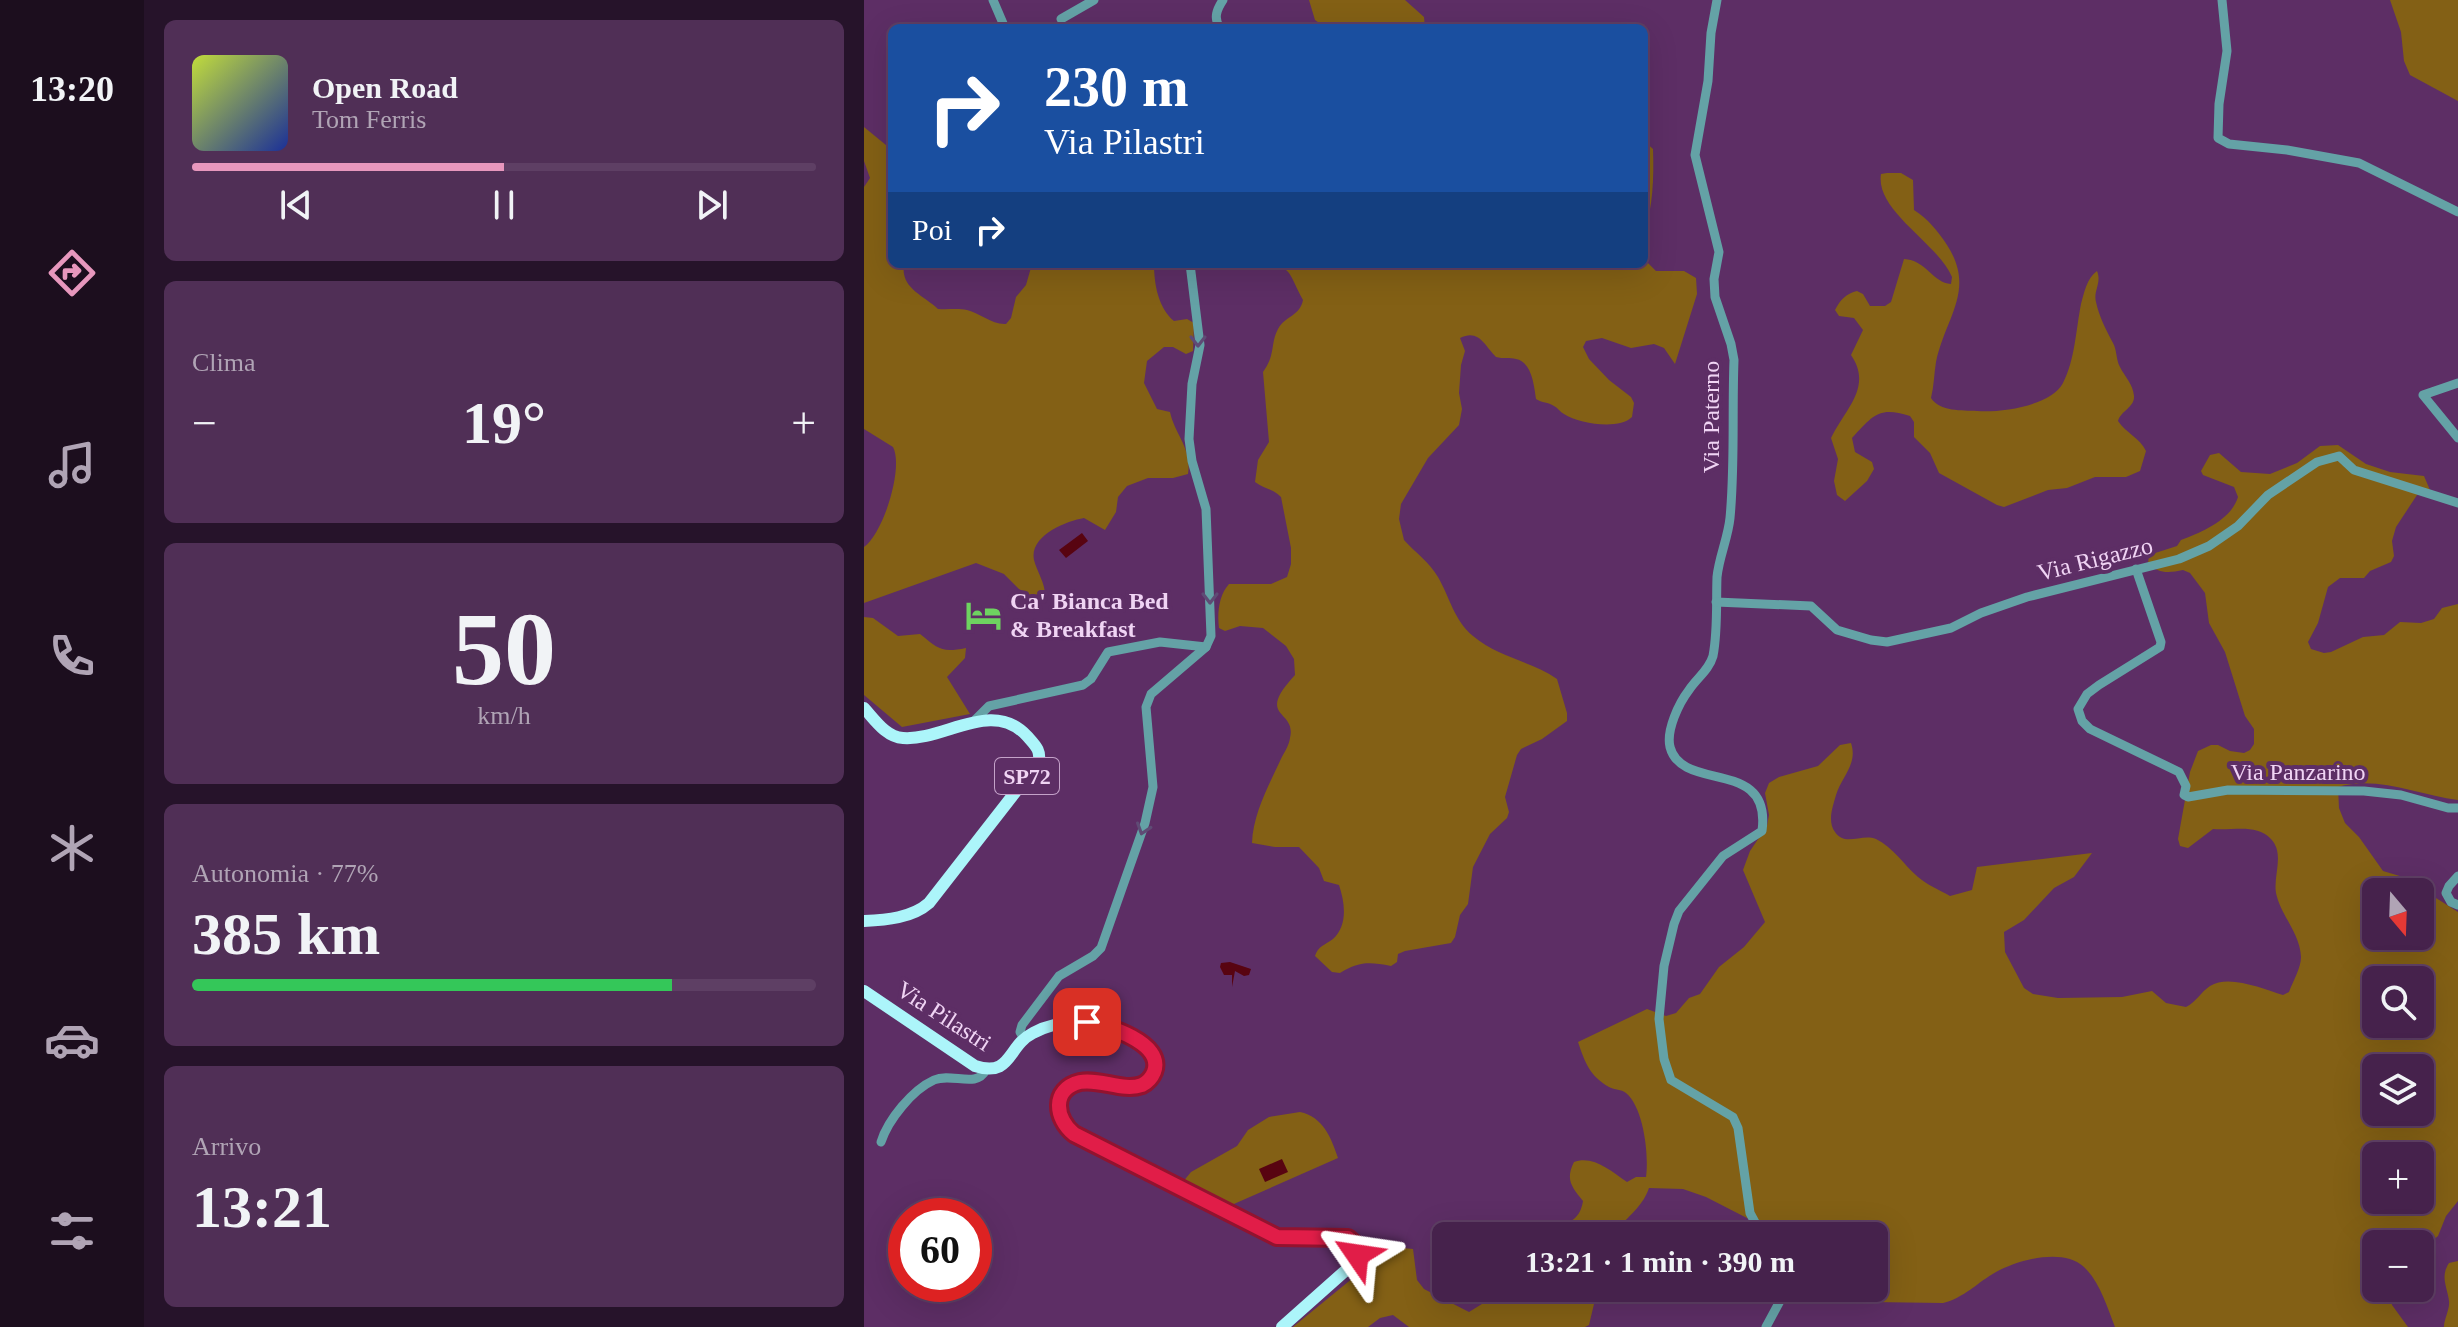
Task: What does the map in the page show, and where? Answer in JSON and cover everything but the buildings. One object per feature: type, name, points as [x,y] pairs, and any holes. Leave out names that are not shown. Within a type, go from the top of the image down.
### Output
[{"type":"main road","name":"SP72","points":[[864,708],[886,732],[901,738],[1001,720],[1021,730],[1040,753],[1038,763],[922,909],[906,916],[864,921]]},
{"type":"main road","name":"Via Pilastri","points":[[864,991],[975,1066],[986,1070],[999,1068],[1024,1039],[1044,1029],[1087,1022],[1110,1028],[1145,1045],[1156,1065],[1150,1079],[1136,1086],[1093,1081],[1074,1085],[1059,1103],[1060,1119],[1074,1134],[1277,1237],[1348,1238],[1353,1241],[1357,1249],[1354,1263],[1282,1327]]},
{"type":"street","points":[[993,0],[1003,24]]},
{"type":"street","points":[[1061,19],[1094,0]]},
{"type":"street","points":[[1217,24],[1217,9],[1223,0]]},
{"type":"street","name":"Via Paterno","points":[[1717,0],[1695,155],[1719,252],[1714,279],[1715,297],[1734,360],[1730,520],[1717,574],[1717,625],[1712,661],[1680,704],[1670,747],[1674,755],[1694,772],[1738,781],[1751,791],[1759,804],[1763,821],[1762,831],[1723,856],[1679,911],[1664,966],[1659,1019],[1664,1059],[1671,1080],[1733,1117],[1738,1128],[1750,1213],[1755,1222]]},
{"type":"street","points":[[2222,0],[2227,51],[2219,104],[2218,138],[2229,144],[2287,150],[2359,163],[2458,212]]},
{"type":"street","points":[[1024,1039],[1020,1032],[1022,1025],[1059,976],[1101,948],[1145,823],[1153,787],[1146,707],[1151,694],[1206,647],[1211,636],[1206,509],[1189,439],[1192,384],[1200,345],[1190,268]]},
{"type":"street","points":[[2458,383],[2423,395],[2458,438]]},
{"type":"street","name":"Via Rigazzo","points":[[1716,602],[1811,606],[1837,630],[1887,642],[1951,628],[1981,613],[2027,597],[2179,559],[2209,546],[2238,526],[2268,495],[2317,462],[2339,456],[2354,470],[2458,503]]},
{"type":"street","name":"Via Panzarino","points":[[2136,569],[2161,642],[2160,647],[2087,694],[2078,709],[2082,721],[2090,729],[2179,772],[2186,786],[2184,795],[2188,797],[2228,790],[2364,791],[2401,795],[2458,808]]},
{"type":"street","points":[[972,723],[989,706],[1083,685],[1091,679],[1108,652],[1160,642],[1206,647]]},
{"type":"street","points":[[2458,876],[2446,893],[2451,902],[2458,905]]},
{"type":"street","points":[[881,1142],[885,1129],[915,1094],[934,1080],[953,1077],[976,1080],[986,1070]]},
{"type":"street","points":[[1766,1327],[1779,1302]]},
{"type":"shaded area","points":[[1309,0],[1405,0],[1424,17],[1425,24],[1321,24],[1315,20]]},
{"type":"shaded area","points":[[2390,0],[2458,0],[2458,101],[2410,75]]},
{"type":"shaded area","points":[[864,127],[888,147],[888,268],[904,268],[909,285],[938,309],[967,310],[996,323],[1006,324],[1011,318],[1016,297],[1026,285],[1031,268],[1154,268],[1156,287],[1169,316],[1174,321],[1187,319],[1194,323],[1193,351],[1186,354],[1173,347],[1164,347],[1147,361],[1144,383],[1157,409],[1170,412],[1188,457],[1188,474],[1173,478],[1148,478],[1127,486],[1118,497],[1116,512],[1105,530],[1084,518],[1050,531],[1034,551],[1045,592],[1045,597],[1038,600],[1019,589],[1004,574],[976,563],[864,603],[864,547],[878,529],[890,500],[896,457],[893,447],[864,429],[864,187],[870,178],[864,161]]},
{"type":"shaded area","points":[[1648,145],[1653,149],[1648,218]]},
{"type":"shaded area","points":[[1901,173],[1913,180],[1914,210],[1944,240],[1959,276],[1956,303],[1936,362],[1931,398],[1935,403],[1952,409],[1998,411],[2037,402],[2057,391],[2070,364],[2085,291],[2097,271],[2097,307],[2134,396],[2118,421],[2146,451],[2140,471],[2126,477],[2095,477],[2004,507],[1939,473],[1930,453],[1914,437],[1914,422],[1910,416],[1890,412],[1871,419],[1852,438],[1855,452],[1872,462],[1874,469],[1867,481],[1845,501],[1837,495],[1834,481],[1838,459],[1831,438],[1858,388],[1857,367],[1851,355],[1863,330],[1854,318],[1839,316],[1835,310],[1844,298],[1857,291],[1863,294],[1870,306],[1885,306],[1891,302],[1904,259],[1918,263],[1939,280],[1951,284],[1952,277],[1945,264],[1888,201],[1882,188],[1881,174]]},
{"type":"shaded area","points":[[1648,263],[1656,271],[1684,271],[1696,278],[1697,294],[1675,364],[1664,348],[1654,344],[1631,348],[1602,338],[1586,341],[1583,347],[1589,359],[1609,380],[1631,397],[1634,403],[1632,417],[1626,421],[1599,424],[1571,418],[1536,399],[1531,375],[1521,361],[1496,357],[1472,335],[1460,338],[1465,351],[1461,365],[1459,393],[1462,409],[1459,425],[1428,458],[1401,504],[1399,519],[1404,540],[1435,572],[1457,616],[1473,636],[1557,679],[1567,721],[1521,749],[1517,755],[1505,797],[1509,812],[1507,818],[1490,834],[1473,867],[1468,904],[1460,915],[1451,943],[1405,951],[1398,954],[1397,962],[1391,966],[1365,964],[1340,973],[1332,972],[1315,956],[1341,927],[1344,906],[1339,885],[1324,881],[1319,868],[1299,847],[1252,843],[1262,801],[1289,741],[1291,729],[1277,707],[1283,689],[1295,675],[1294,659],[1286,646],[1263,628],[1240,626],[1225,631],[1219,628],[1218,616],[1223,593],[1229,584],[1271,584],[1287,577],[1291,564],[1281,497],[1255,482],[1258,460],[1269,442],[1263,372],[1270,360],[1278,329],[1299,309],[1303,300],[1283,268],[1648,268]]},
{"type":"shaded area","points":[[2338,445],[2366,464],[2390,472],[2424,476],[2430,490],[2417,495],[2396,527],[2391,562],[2370,571],[2364,578],[2340,578],[2328,587],[2318,623],[2308,642],[2311,649],[2331,652],[2363,637],[2384,635],[2400,622],[2421,623],[2434,619],[2442,608],[2458,604],[2458,800],[2367,783],[2338,787],[2339,808],[2345,823],[2383,871],[2405,878],[2362,878],[2362,950],[2434,950],[2434,897],[2458,912],[2458,1201],[2434,1239],[2434,1230],[2362,1230],[2362,1302],[2391,1302],[2408,1327],[2115,1327],[2090,1273],[2075,1261],[2053,1257],[2028,1260],[2005,1268],[1943,1303],[1871,1302],[1888,1302],[1888,1222],[1755,1222],[1683,1189],[1649,1188],[1642,1202],[1624,1222],[1569,1222],[1580,1212],[1583,1201],[1571,1183],[1574,1162],[1595,1162],[1627,1182],[1636,1177],[1646,1177],[1647,1157],[1641,1121],[1632,1100],[1626,1093],[1602,1083],[1586,1063],[1578,1042],[1647,1009],[1666,1016],[1676,1013],[1689,998],[1700,994],[1719,967],[1744,947],[1765,922],[1743,870],[1750,851],[1767,826],[1769,815],[1765,793],[1769,783],[1818,766],[1840,745],[1851,743],[1853,750],[1832,809],[1831,823],[1835,832],[1844,839],[1865,837],[1882,842],[1922,880],[1950,896],[1972,890],[1977,867],[2092,853],[2074,877],[2054,888],[2024,920],[2004,932],[2005,952],[2024,988],[2033,994],[2058,998],[2122,997],[2152,991],[2166,1003],[2186,1007],[2207,988],[2218,983],[2236,982],[2283,995],[2289,992],[2298,970],[2300,948],[2276,893],[2278,858],[2271,839],[2251,829],[2213,829],[2188,848],[2180,846],[2178,839],[2190,772],[2198,751],[2218,745],[2244,753],[2254,744],[2254,729],[2245,716],[2225,652],[2209,623],[2205,593],[2190,573],[2183,570],[2160,571],[2148,563],[2149,555],[2177,546],[2181,540],[2215,524],[2234,505],[2238,497],[2234,487],[2203,475],[2201,471],[2210,455],[2219,453],[2241,472],[2270,474],[2297,463],[2320,446]]},
{"type":"shaded area","points":[[1082,533],[1088,541],[1066,558],[1059,550]]},
{"type":"shaded area","points":[[864,617],[873,618],[898,636],[920,634],[941,648],[966,648],[965,658],[947,677],[970,714],[902,727],[864,695]]},
{"type":"shaded area","points":[[1230,962],[1251,969],[1249,975],[1244,976],[1235,971],[1232,987],[1232,975],[1224,975],[1220,967],[1221,963]]},
{"type":"shaded area","points":[[1300,1112],[1320,1123],[1338,1158],[1227,1207],[1182,1183],[1191,1172],[1237,1146],[1248,1130],[1269,1117]]},
{"type":"shaded area","points":[[1282,1159],[1288,1172],[1265,1182],[1259,1169]]},
{"type":"shaded area","points":[[1403,1248],[1413,1249],[1417,1280],[1432,1293],[1432,1302],[1449,1302],[1469,1312],[1485,1302],[1598,1302],[1594,1304],[1589,1325],[1585,1327],[1409,1327],[1393,1315],[1380,1318],[1368,1327],[1293,1327],[1381,1255]]},
{"type":"shaded area","points":[[2458,1261],[2458,1327],[2444,1327],[2449,1304],[2445,1273],[2449,1263]]},
{"type":"place","name":"Ca' Bianca Bed & Breakfast","points":[[984,615]]},
{"type":"route","points":[[1087,1022],[1110,1028],[1145,1045],[1151,1050],[1156,1065],[1150,1079],[1144,1084],[1128,1086],[1093,1081],[1081,1082],[1068,1089],[1062,1096],[1058,1112],[1060,1119],[1074,1134],[1277,1237],[1348,1238],[1356,1245],[1357,1255]]}]
